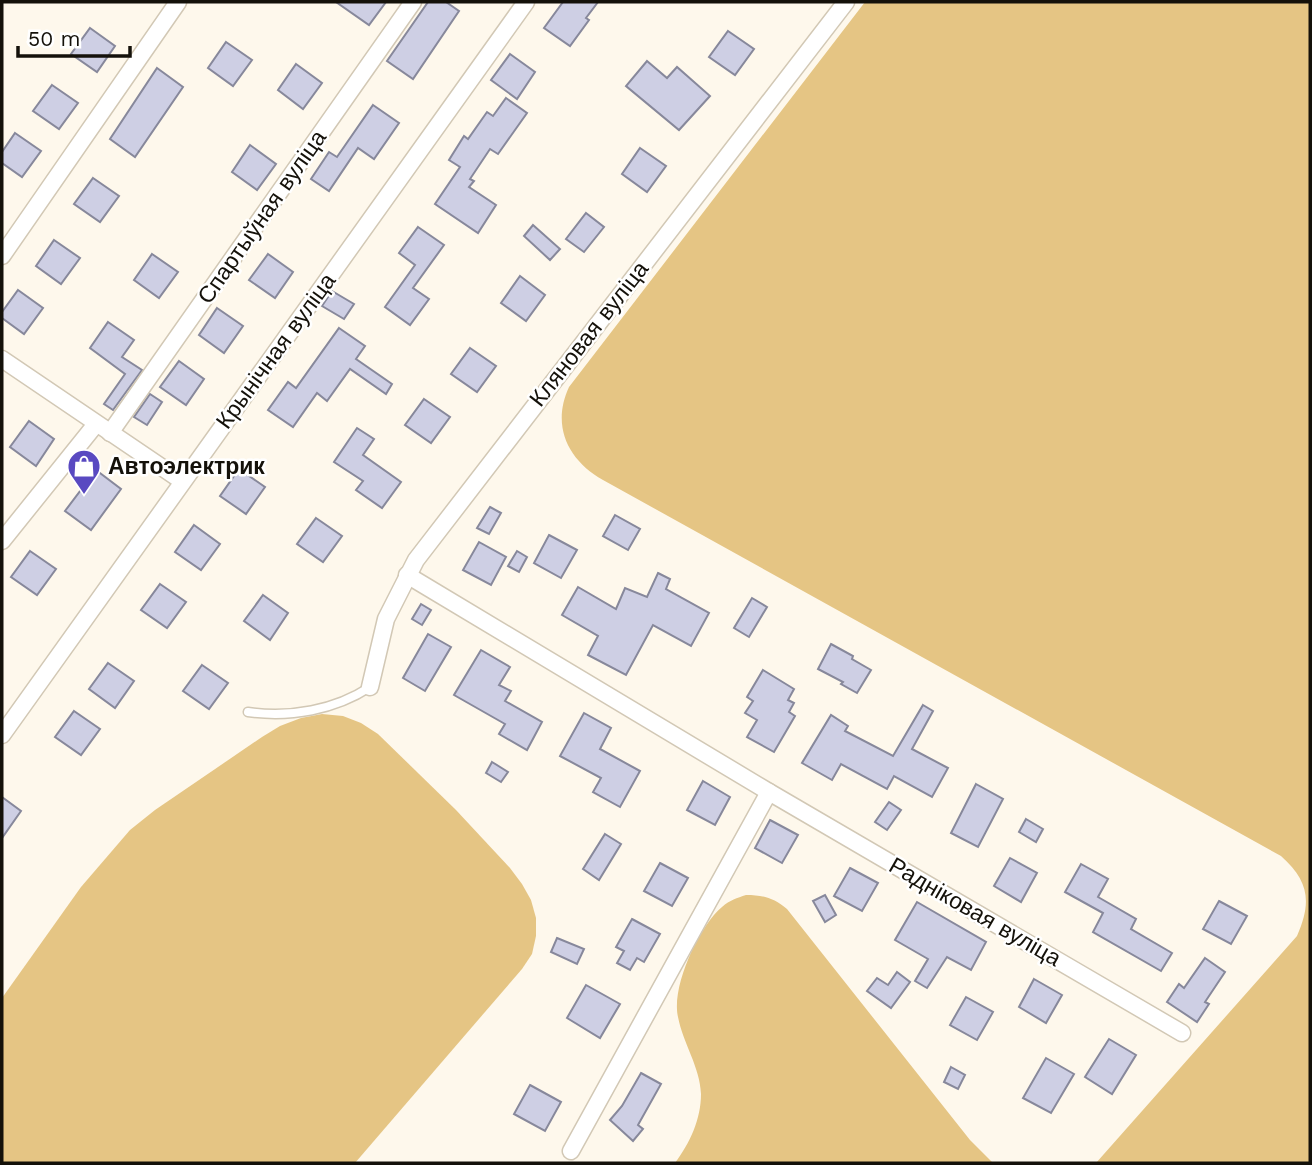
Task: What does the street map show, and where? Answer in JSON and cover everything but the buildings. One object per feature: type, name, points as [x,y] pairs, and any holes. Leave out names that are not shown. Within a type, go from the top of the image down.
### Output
[{"type":"street","points":[[2,256],[178,2]]},
{"type":"street","name":"Спартыўная вуліца","points":[[110,433],[413,2]]},
{"type":"street","name":"Крынічная вуліца","points":[[2,735],[526,2]]},
{"type":"street","name":"Кляновая вуліца","points":[[370,687],[386,619],[407,575],[536,402],[846,2]]},
{"type":"street","points":[[2,359],[182,481]]},
{"type":"street","points":[[2,541],[96,424]]},
{"type":"street","name":"Радніковая вуліца","points":[[407,575],[769,792],[1182,1033]]},
{"type":"street","points":[[571,1150],[769,792]]},
{"type":"lane","points":[[248,712],[268,715],[333,706],[370,687]]},
{"type":"shaded area","points":[[865,2],[1310,2],[1310,1163],[1096,1163],[1297,936],[1305,913],[1305,893],[1297,874],[1281,856],[603,480],[580,463],[566,441],[562,415],[569,387]]},
{"type":"shaded area","points":[[322,714],[343,716],[378,734],[456,810],[510,868],[531,900],[536,918],[532,954],[522,969],[355,1163],[2,1163],[2,998],[81,887],[130,830],[155,810],[280,726]]},
{"type":"shaded area","points":[[746,895],[768,898],[787,909],[970,1140],[993,1163],[675,1163],[694,1130],[701,1094],[698,1074],[678,1017],[677,1004],[683,974],[696,942],[713,916],[728,903]]},
{"type":"place","name":"Автоэлектрик","points":[[84,496]]}]
